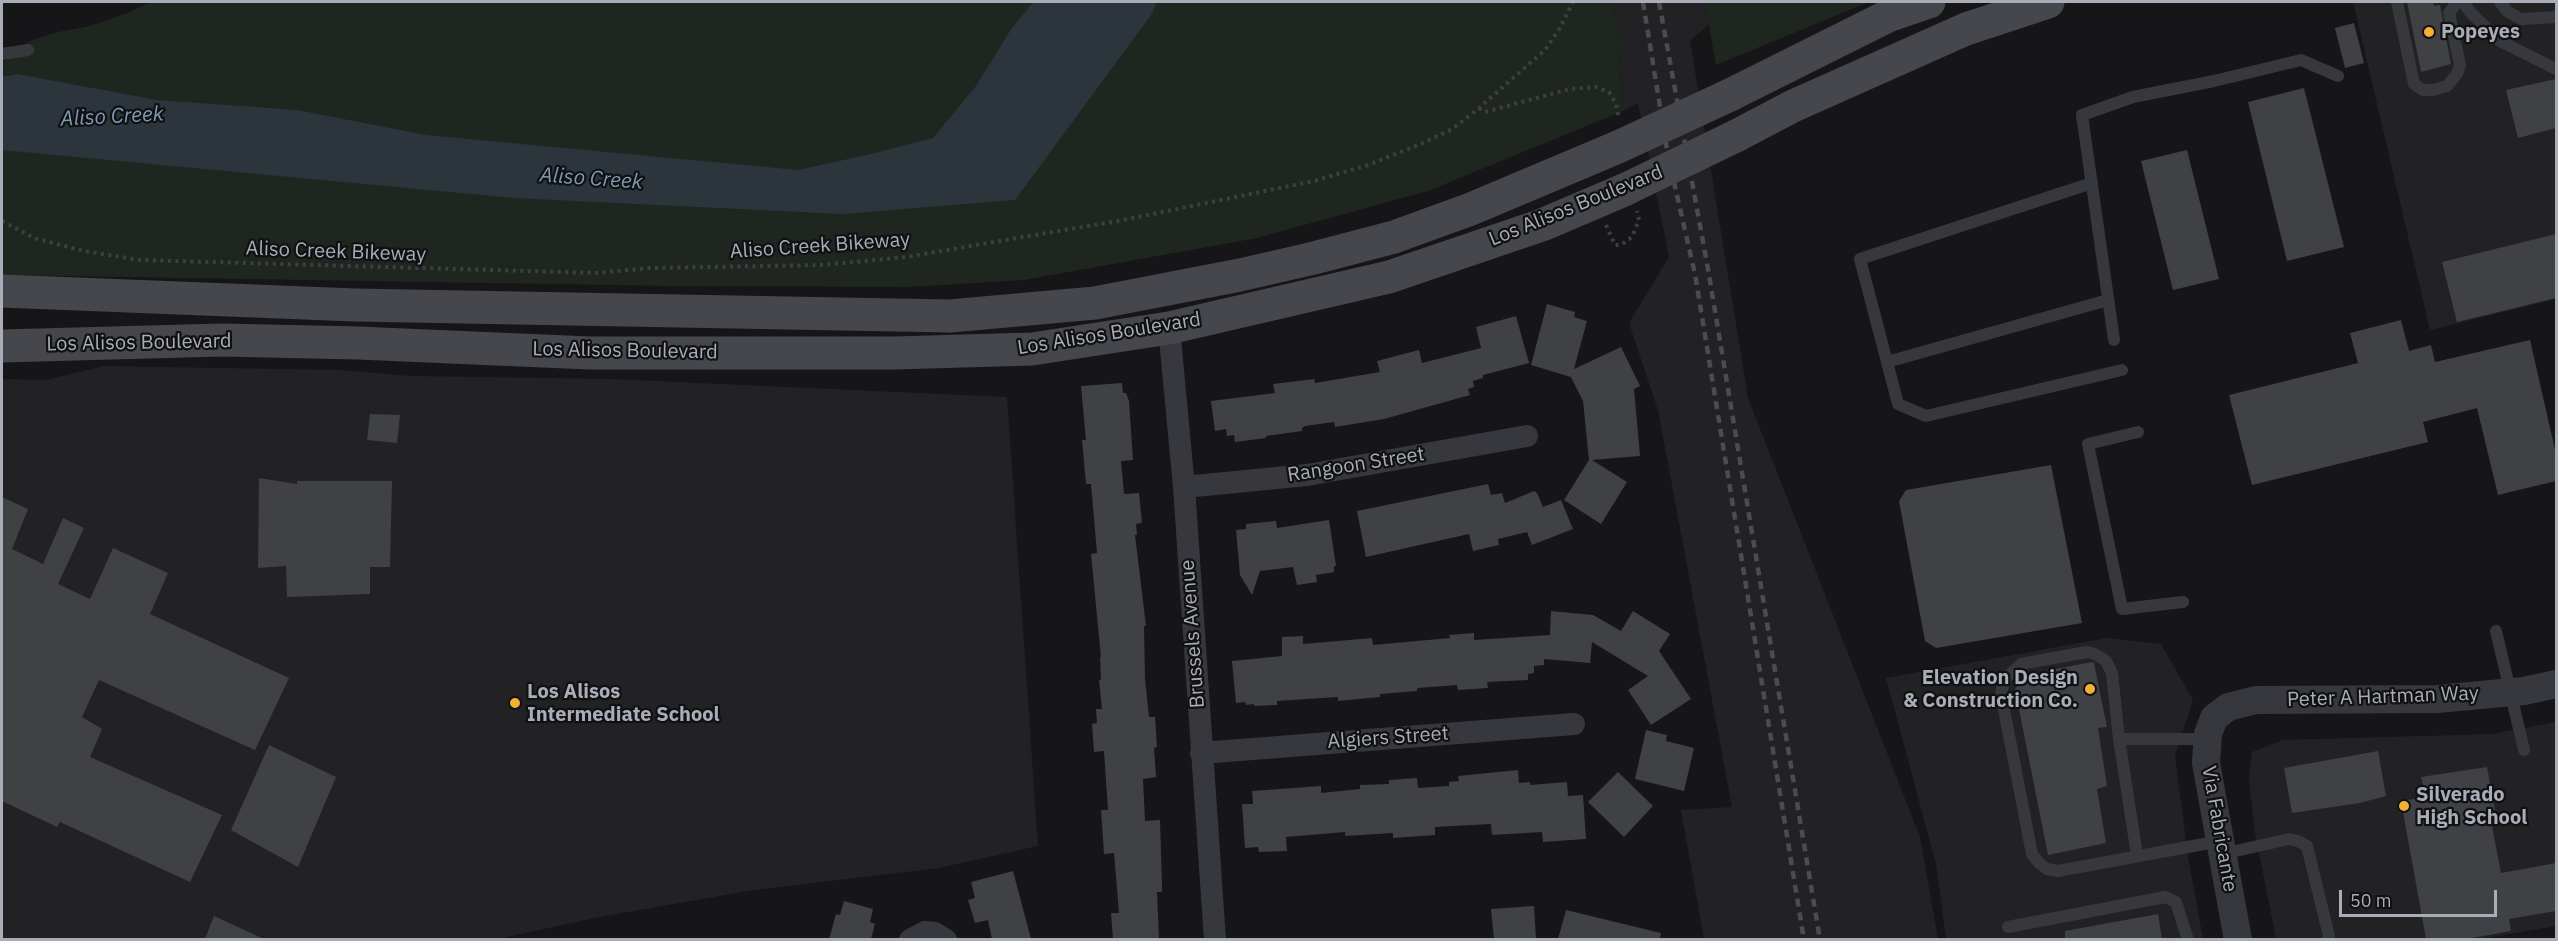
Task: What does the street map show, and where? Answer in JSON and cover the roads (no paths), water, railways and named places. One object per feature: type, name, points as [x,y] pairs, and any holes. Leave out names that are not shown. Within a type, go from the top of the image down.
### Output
[{"type":"main road","name":"Los Alisos Boulevard","points":[[2,291],[355,305],[939,316],[1095,303],[1240,275],[1394,237],[1471,209],[1618,147],[1730,95],[1888,16],[1929,2]]},
{"type":"main road","name":"Los Alisos Boulevard","points":[[2,346],[222,340],[358,343],[590,353],[894,353],[1032,349],[1169,328],[1389,277],[1542,225],[1624,190],[1737,136],[1793,106],[1966,29],[2048,2]]},
{"type":"street","name":"Brussels Avenue","points":[[1169,328],[1184,487],[1215,939]]},
{"type":"street","name":"Rangoon Street","points":[[1184,487],[1307,475],[1527,435]]},
{"type":"street","name":"Peter A Hartman Way","points":[[2211,729],[2228,706],[2256,700],[2438,699],[2511,692],[2556,684]]},
{"type":"street","name":"Algiers Street","points":[[1201,753],[1574,724]]},
{"type":"street","name":"Via Fabricante","points":[[2211,729],[2206,763],[2238,939]]},
{"type":"street","points":[[910,939],[925,932],[936,933],[946,939]]},
{"type":"lane","points":[[2397,2],[2414,84],[2423,90],[2440,89],[2447,86],[2457,74],[2459,58],[2449,13],[2457,2]]},
{"type":"lane","points":[[2463,2],[2470,12],[2500,40],[2556,69]]},
{"type":"lane","points":[[2500,2],[2508,12],[2521,19],[2556,17]]},
{"type":"lane","points":[[2,54],[28,50]]},
{"type":"lane","points":[[2114,340],[2082,115],[2133,97],[2301,60],[2338,76]]},
{"type":"lane","points":[[2092,183],[1860,259],[1898,404],[1926,416],[2122,370]]},
{"type":"lane","points":[[1887,362],[2108,300]]},
{"type":"lane","points":[[2139,432],[2088,444],[2122,609],[2183,602]]},
{"type":"lane","points":[[2496,631],[2524,750]]},
{"type":"lane","points":[[2137,855],[2119,739],[2112,673],[2106,661],[2096,654],[2087,652],[2021,664],[2004,680],[2001,694],[2032,854],[2039,864],[2047,869],[2058,871],[2137,855],[2289,839],[2298,841],[2307,846],[2328,939]]},
{"type":"lane","points":[[2119,739],[2211,729]]},
{"type":"lane","points":[[2008,927],[2165,897],[2176,902],[2188,939]]},
{"type":"water","name":"Aliso Creek","points":[[1033,2],[1157,2],[1151,15],[1015,200],[842,214],[514,198],[2,150],[2,77],[17,74],[157,100],[297,110],[426,135],[798,170],[933,138],[976,86],[1010,31]]},
{"type":"railway","points":[[1643,2],[1668,156],[1695,274],[1804,940]]},
{"type":"railway","points":[[1659,2],[1708,269],[1820,940]]},
{"type":"place","name":"Popeyes","points":[[2429,32]]},
{"type":"place","name":"Elevation Design & Construction Co.","points":[[2090,689]]},
{"type":"place","name":"Los Alisos Intermediate School","points":[[515,703]]},
{"type":"place","name":"Silverado High School","points":[[2404,806]]}]
